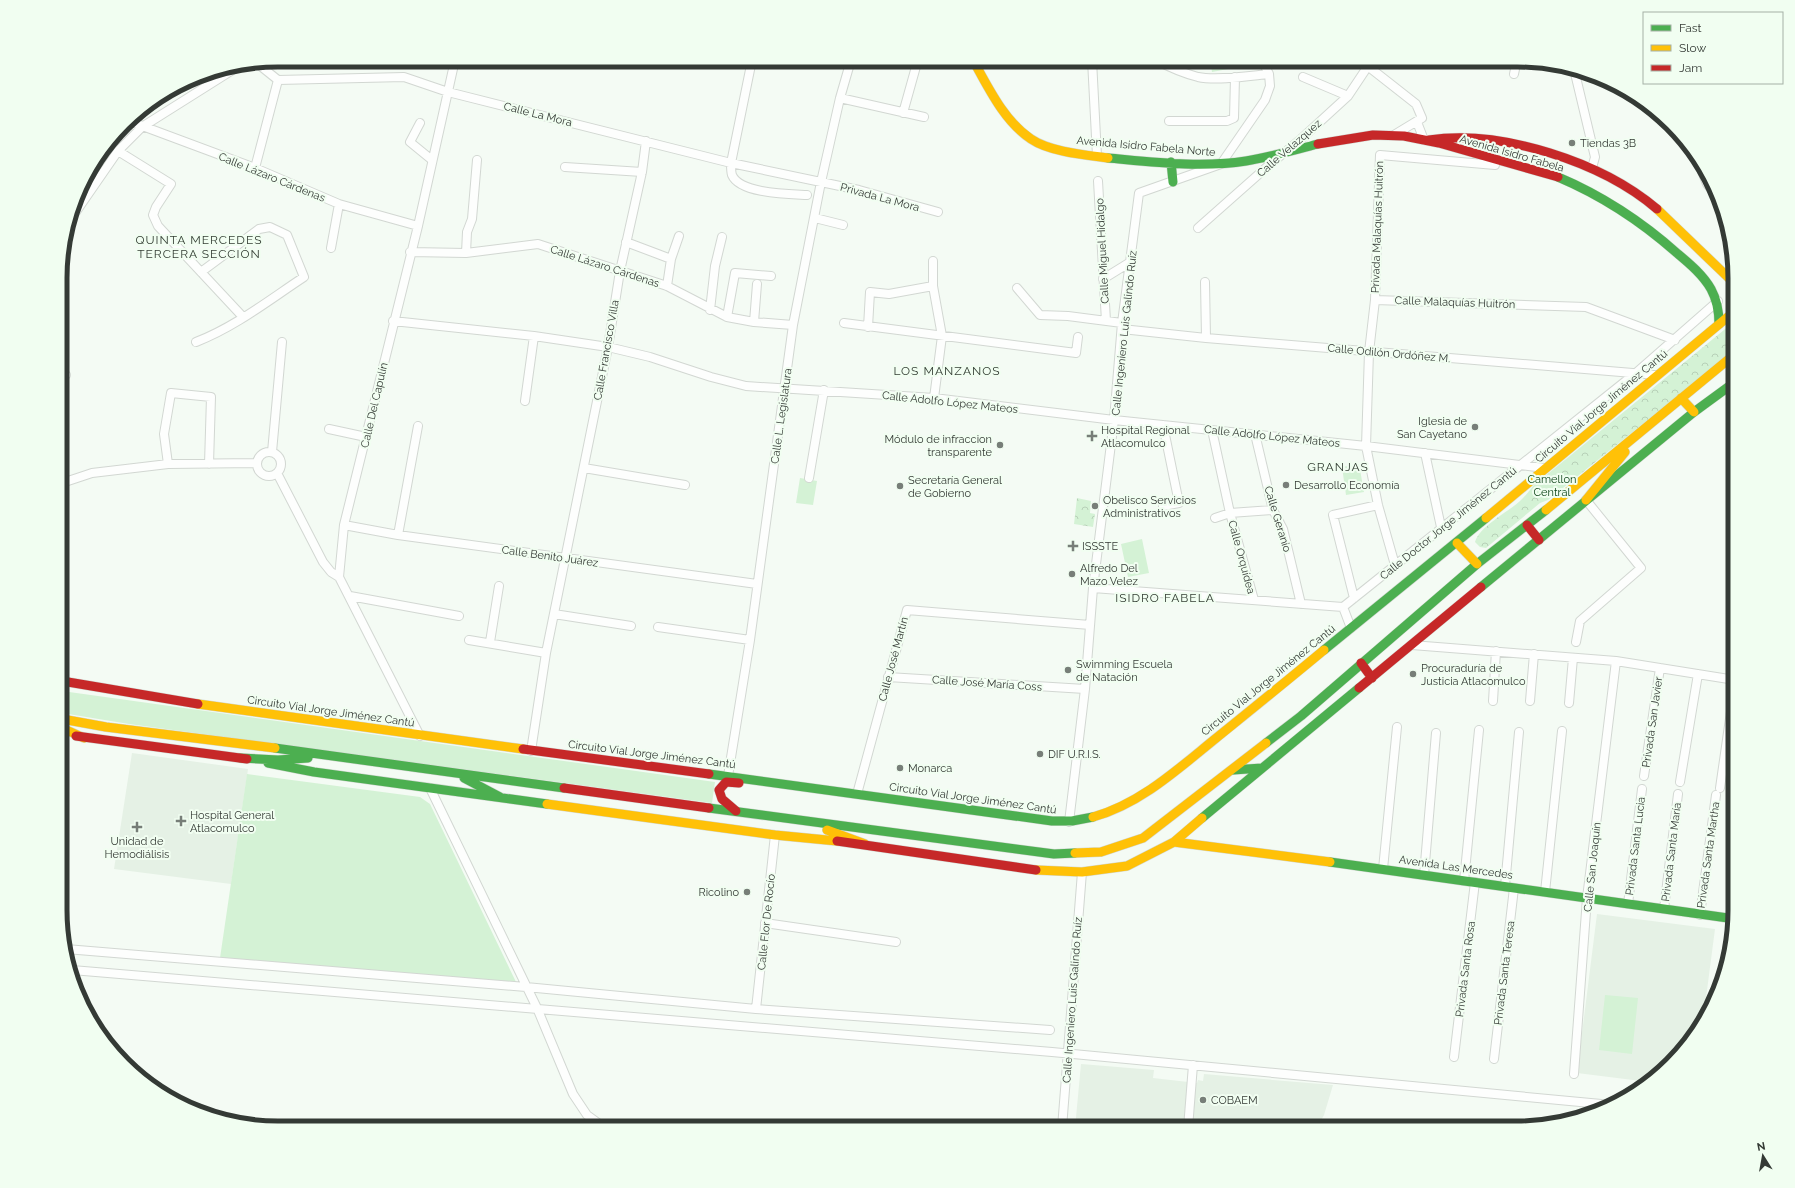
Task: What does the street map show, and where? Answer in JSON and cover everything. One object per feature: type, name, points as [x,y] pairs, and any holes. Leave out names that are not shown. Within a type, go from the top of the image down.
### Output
[{"type":"main road","name":"Avenida Isidro Fabela Norte","points":[[978,67],[1013,122],[1033,140],[1058,150],[1097,156],[1171,162],[1221,164],[1246,161],[1286,151]]},
{"type":"main road","name":"Avenida Isidro Fabela","points":[[1286,151],[1348,137],[1394,135],[1424,140],[1539,171],[1581,186],[1620,208],[1662,240],[1710,285],[1718,301],[1720,312],[1719,324]]},
{"type":"main road","name":"Avenida Isidro Fabela","points":[[1424,140],[1446,136],[1503,142],[1541,149],[1578,160],[1640,196],[1671,222],[1728,278]]},
{"type":"main road","points":[[1496,160],[1495,153],[1503,142]]},
{"type":"main road","points":[[1171,162],[1173,182]]},
{"type":"main road","points":[[1710,285],[1722,272]]},
{"type":"main road","name":"Circuito Vial Jorge Jiménez Cantú","points":[[67,682],[229,709],[420,736],[728,776],[1052,821],[1069,822],[1088,820],[1107,815],[1136,800],[1179,768],[1457,543],[1544,468],[1728,317]]},
{"type":"main road","points":[[67,720],[106,727],[335,756],[457,774],[737,811],[806,822],[1054,854],[1101,852],[1143,838],[1233,770],[1301,716],[1477,564],[1527,525],[1728,359]]},
{"type":"main road","points":[[67,735],[240,758],[314,772],[430,788],[775,835],[865,844],[1030,870],[1082,872],[1127,866],[1174,842],[1586,500],[1694,412],[1728,386]]},
{"type":"main road","points":[[1681,398],[1694,412]]},
{"type":"main road","points":[[1586,500],[1643,430]]},
{"type":"main road","points":[[1527,525],[1539,540]]},
{"type":"main road","points":[[1457,543],[1477,564]]},
{"type":"main road","points":[[1361,663],[1372,678]]},
{"type":"main road","points":[[67,730],[84,738]]},
{"type":"main road","points":[[240,758],[278,760],[335,756]]},
{"type":"main road","points":[[1233,770],[1262,768]]},
{"type":"main road","points":[[457,774],[500,797]]},
{"type":"main road","points":[[737,811],[727,804],[720,795],[719,790],[726,782],[803,791],[814,788]]},
{"type":"main road","points":[[806,822],[865,844]]},
{"type":"main road","name":"Avenida Las Mercedes","points":[[1174,842],[1383,869],[1728,919]]},
{"type":"street","points":[[254,168],[278,80],[262,67]]},
{"type":"street","name":"Calle Del Capulín","points":[[339,577],[344,525],[410,252],[418,226],[453,67]]},
{"type":"street","points":[[751,67],[731,163],[732,175],[735,180],[745,186],[771,193],[807,195]]},
{"type":"street","name":"Calle L. Legislatura","points":[[728,776],[750,640],[793,325],[821,182],[848,67]]},
{"type":"street","points":[[904,113],[916,67]]},
{"type":"street","points":[[1092,67],[1097,156]]},
{"type":"street","points":[[1169,67],[1200,77],[1235,77],[1269,74]]},
{"type":"street","points":[[1221,164],[1265,100],[1270,86],[1269,74],[1266,67]]},
{"type":"street","name":"Calle Velazquez","points":[[1198,228],[1348,96],[1367,67]]},
{"type":"street","points":[[1374,67],[1416,104],[1422,118],[1394,135]]},
{"type":"street","points":[[1514,74],[1516,67]]},
{"type":"street","points":[[79,207],[118,151],[142,127],[228,73]]},
{"type":"street","points":[[1575,75],[1595,157],[1592,168]]},
{"type":"street","name":"Calle La Mora","points":[[278,80],[404,77],[448,92],[731,163],[821,182]]},
{"type":"street","points":[[1169,121],[1227,121],[1234,118],[1235,77]]},
{"type":"street","points":[[1303,77],[1348,96]]},
{"type":"street","points":[[840,98],[924,117]]},
{"type":"street","points":[[1417,122],[1424,140]]},
{"type":"street","name":"Calle Lázaro Cárdenas","points":[[134,124],[254,168],[339,204],[418,226]]},
{"type":"street","points":[[420,124],[410,142],[432,160]]},
{"type":"street","name":"Calle Francisco Villa","points":[[531,750],[546,653],[608,347],[620,271],[642,172],[646,141]]},
{"type":"street","points":[[118,151],[171,184],[156,207],[153,215],[158,226],[243,317]]},
{"type":"street","name":"Privada Malaquías Huitrón","points":[[1375,300],[1380,155],[1495,165],[1496,160]]},
{"type":"street","points":[[466,253],[467,232],[472,219],[477,160]]},
{"type":"street","name":"Calle Ingeniero Luis Galindo Ruíz","points":[[1069,822],[1085,689],[1093,588],[1114,420],[1122,326],[1132,260],[1139,193],[1221,164]]},
{"type":"street","points":[[565,167],[642,172]]},
{"type":"street","name":"Calle Miguel Hidalgo","points":[[1098,181],[1106,321]]},
{"type":"street","name":"Privada La Mora","points":[[821,182],[859,190],[938,212]]},
{"type":"street","points":[[331,248],[339,204]]},
{"type":"street","points":[[815,218],[843,225]]},
{"type":"street","points":[[196,342],[211,336],[243,317],[304,277],[287,235],[270,227],[259,229],[202,272]]},
{"type":"street","points":[[667,286],[671,259],[679,236]]},
{"type":"street","points":[[710,310],[715,266],[722,237]]},
{"type":"street","points":[[626,242],[671,259]]},
{"type":"street","name":"Calle Lázaro Cárdenas","points":[[410,252],[466,253],[538,244],[667,286],[710,310],[727,317],[754,322],[793,325]]},
{"type":"street","points":[[1103,278],[1132,260]]},
{"type":"street","points":[[933,261],[933,286],[942,336],[934,398]]},
{"type":"street","points":[[727,317],[735,274],[771,276]]},
{"type":"street","points":[[1206,282],[1206,338]]},
{"type":"street","points":[[754,322],[757,284]]},
{"type":"street","points":[[868,327],[870,292],[889,294],[933,286]]},
{"type":"street","name":"Calle Odilón Ordóñez M.","points":[[1017,288],[1040,316],[1068,316],[1106,321],[1122,326],[1206,338],[1637,372],[1657,375]]},
{"type":"street","points":[[1375,300],[1369,352],[1366,446],[1378,505],[1396,565]]},
{"type":"street","name":"Calle Malaquías Huitrón","points":[[1375,300],[1586,307],[1675,340]]},
{"type":"street","name":"Calle Doctor Jorge Jiménez Cantú","points":[[1343,607],[1441,527],[1637,372],[1718,301]]},
{"type":"street","name":"Calle Adolfo López Mateos","points":[[393,321],[534,336],[608,347],[650,357],[711,377],[746,386],[934,398],[1114,420],[1366,446],[1544,468]]},
{"type":"street","points":[[844,323],[1076,353],[1078,337]]},
{"type":"street","points":[[525,401],[534,336]]},
{"type":"street","points":[[272,452],[282,342]]},
{"type":"street","points":[[810,478],[824,390]]},
{"type":"street","points":[[168,464],[164,434],[172,393],[211,397],[209,464]]},
{"type":"street","points":[[1162,425],[1179,503],[1163,506]]},
{"type":"street","points":[[398,535],[418,426]]},
{"type":"street","points":[[329,429],[366,437]]},
{"type":"street","name":"Calle Orquídea","points":[[1212,430],[1230,513],[1254,600]]},
{"type":"street","name":"Calle Geranio","points":[[1255,434],[1273,510],[1283,530],[1301,604]]},
{"type":"street","points":[[277,473],[266,475],[259,471],[257,463],[262,454],[272,452],[278,456],[281,463],[277,473],[323,562],[331,572],[339,577],[350,596],[420,736]]},
{"type":"street","points":[[1425,453],[1441,527]]},
{"type":"street","points":[[67,481],[92,473],[168,464],[257,463]]},
{"type":"street","points":[[584,468],[685,485]]},
{"type":"street","points":[[1576,642],[1580,621],[1641,568],[1586,500]]},
{"type":"street","points":[[1354,598],[1333,515],[1378,505]]},
{"type":"street","points":[[1215,518],[1230,513],[1273,510]]},
{"type":"street","name":"Calle Benito Juárez","points":[[344,525],[398,535],[565,559],[757,584]]},
{"type":"street","points":[[490,642],[499,586]]},
{"type":"street","points":[[1093,588],[1343,607],[1351,628]]},
{"type":"street","points":[[350,596],[459,616]]},
{"type":"street","name":"Calle José Martín","points":[[857,794],[906,610],[1090,624]]},
{"type":"street","points":[[554,614],[631,626]]},
{"type":"street","points":[[658,627],[750,640]]},
{"type":"street","points":[[470,640],[490,642],[546,653]]},
{"type":"street","points":[[1412,645],[1616,661],[1728,679]]},
{"type":"street","points":[[1493,701],[1496,651]]},
{"type":"street","points":[[1530,701],[1534,654]]},
{"type":"street","points":[[1569,703],[1573,658]]},
{"type":"street","name":"Calle San Joaquín","points":[[1574,1074],[1588,898],[1616,661]]},
{"type":"street","name":"Privada San Javier","points":[[1644,776],[1660,668]]},
{"type":"street","points":[[1680,782],[1698,674]]},
{"type":"street","name":"Calle José María Coss","points":[[888,677],[1085,689]]},
{"type":"street","name":"Privada Santa Martha","points":[[1700,914],[1728,724]]},
{"type":"street","points":[[1383,869],[1397,727]]},
{"type":"street","points":[[1464,881],[1479,730]]},
{"type":"street","points":[[1545,892],[1562,731]]},
{"type":"street","points":[[1505,886],[1519,732]]},
{"type":"street","points":[[1424,875],[1436,733]]},
{"type":"street","points":[[430,788],[537,1008],[573,1094],[587,1115],[595,1121]]},
{"type":"street","name":"Privada Santa Lucia","points":[[1628,904],[1642,789]]},
{"type":"street","name":"Privada Santa María","points":[[1664,909],[1678,794]]},
{"type":"street","name":"Calle Flor De Rocío","points":[[756,1009],[775,835]]},
{"type":"street","name":"Calle Ingeniero Luis Galindo Ruíz","points":[[1063,1121],[1082,872]]},
{"type":"street","name":"Privada Santa Rosa","points":[[1454,1057],[1475,882]]},
{"type":"street","name":"Privada Santa Teresa","points":[[1494,1059],[1514,888]]},
{"type":"street","points":[[765,923],[896,942]]},
{"type":"street","points":[[71,949],[526,987],[756,1009],[1050,1030]]},
{"type":"street","points":[[76,970],[1069,1053],[1602,1103]]},
{"type":"street","points":[[1189,1121],[1193,1065]]},
{"type":"shaded area","name":"Hospital General Atlacomulco","points":[[132,753],[248,769],[231,884],[114,869]]},
{"type":"shaded area","points":[[1597,914],[1715,929],[1705,1005],[1700,1016],[1676,1049],[1656,1069],[1640,1081],[1577,1073]]},
{"type":"shaded area","name":"COBAEM","points":[[1081,1064],[1154,1070],[1153,1078],[1197,1083],[1198,1080],[1203,1081],[1204,1074],[1333,1085],[1321,1121],[1076,1121]]},
{"type":"green space","points":[[1211,67],[1228,67],[1228,69],[1212,72]]},
{"type":"green space","name":"Camellon Central","points":[[1728,327],[1728,356],[1548,500],[1540,503],[1486,548],[1480,547],[1475,542],[1483,530],[1496,518],[1518,503],[1533,486]]},
{"type":"green space","points":[[1359,464],[1364,492],[1346,495],[1342,467]]},
{"type":"green space","points":[[800,478],[817,481],[813,505],[796,503]]},
{"type":"green space","points":[[1077,498],[1091,501],[1090,513],[1095,514],[1093,527],[1074,524]]},
{"type":"green space","points":[[1142,539],[1149,573],[1128,577],[1121,544]]},
{"type":"green space","points":[[67,692],[715,782],[712,803],[129,724],[67,714]]},
{"type":"green space","points":[[247,774],[420,797],[430,804],[516,982],[220,958]]},
{"type":"green space","points":[[1605,995],[1638,998],[1632,1054],[1599,1050]]},
{"type":"traffic: fast","points":[[1108,158],[1177,164],[1229,163],[1264,158],[1318,144]]},
{"type":"traffic: fast","points":[[1171,162],[1173,182]]},
{"type":"traffic: fast","points":[[1558,177],[1591,192],[1621,210],[1664,242],[1692,266],[1708,284],[1715,297],[1719,315],[1719,324]]},
{"type":"traffic: fast","points":[[1481,587],[1694,412],[1728,387]]},
{"type":"traffic: fast","points":[[1266,743],[1301,716],[1477,564],[1546,510]]},
{"type":"traffic: fast","points":[[1324,650],[1486,518]]},
{"type":"traffic: fast","points":[[1202,818],[1359,688]]},
{"type":"traffic: fast","points":[[275,748],[564,788]]},
{"type":"traffic: fast","points":[[240,758],[278,760],[308,758]]},
{"type":"traffic: fast","points":[[268,763],[314,772],[547,804]]},
{"type":"traffic: fast","points":[[1233,770],[1262,768]]},
{"type":"traffic: fast","points":[[709,774],[1052,821],[1072,821],[1093,817]]},
{"type":"traffic: fast","points":[[464,778],[500,797]]},
{"type":"traffic: fast","points":[[709,808],[1054,854],[1075,853]]},
{"type":"traffic: fast","points":[[1330,862],[1728,918]]},
{"type":"traffic: slow","points":[[977,67],[1005,113],[1021,132],[1031,139],[1058,150],[1108,158]]},
{"type":"traffic: slow","points":[[1657,209],[1728,277]]},
{"type":"traffic: slow","points":[[1486,518],[1728,317]]},
{"type":"traffic: slow","points":[[1546,510],[1728,360]]},
{"type":"traffic: slow","points":[[1681,398],[1694,412]]},
{"type":"traffic: slow","points":[[1586,500],[1625,452]]},
{"type":"traffic: slow","points":[[1457,543],[1477,564]]},
{"type":"traffic: slow","points":[[1093,817],[1127,804],[1158,784],[1324,650]]},
{"type":"traffic: slow","points":[[198,704],[523,749]]},
{"type":"traffic: slow","points":[[67,720],[106,727],[275,748]]},
{"type":"traffic: slow","points":[[67,730],[84,738]]},
{"type":"traffic: slow","points":[[1075,853],[1101,852],[1143,838],[1266,743]]},
{"type":"traffic: slow","points":[[547,804],[775,835],[837,841]]},
{"type":"traffic: slow","points":[[1036,870],[1082,872],[1127,866],[1174,842],[1202,818]]},
{"type":"traffic: slow","points":[[827,830],[865,844]]},
{"type":"traffic: slow","points":[[1174,842],[1330,862]]},
{"type":"traffic: jam","points":[[1318,144],[1373,135],[1404,136],[1439,143],[1558,177]]},
{"type":"traffic: jam","points":[[1429,140],[1457,138],[1487,140],[1518,145],[1549,153],[1580,164],[1608,177],[1634,192],[1657,209]]},
{"type":"traffic: jam","points":[[1527,525],[1539,540]]},
{"type":"traffic: jam","points":[[1359,688],[1481,587]]},
{"type":"traffic: jam","points":[[1361,663],[1372,678]]},
{"type":"traffic: jam","points":[[67,682],[198,704]]},
{"type":"traffic: jam","points":[[76,736],[247,759]]},
{"type":"traffic: jam","points":[[523,749],[709,774]]},
{"type":"traffic: jam","points":[[736,811],[722,799],[719,790],[726,782],[739,783]]},
{"type":"traffic: jam","points":[[564,788],[709,808]]},
{"type":"traffic: jam","points":[[837,841],[1036,870]]},
{"type":"place","name":"Tiendas 3B","points":[[1572,143]]},
{"type":"place","name":"Iglesia de San Cayetano","points":[[1475,427]]},
{"type":"place","name":"Hospital Regional Atlacomulco","points":[[1092,436]]},
{"type":"place","name":"Módulo de infraccion transparente","points":[[1000,445]]},
{"type":"place","name":"Desarrollo Economía","points":[[1286,485]]},
{"type":"place","name":"Secretaría General de Gobierno","points":[[900,486]]},
{"type":"place","name":"Obelisco Servicios Administrativos","points":[[1095,506]]},
{"type":"place","name":"ISSSTE","points":[[1073,546]]},
{"type":"place","name":"Alfredo Del Mazo Velez","points":[[1072,574]]},
{"type":"place","name":"Swimming Escuela de Natación","points":[[1068,670]]},
{"type":"place","name":"Procuraduría de Justicia Atlacomulco","points":[[1413,674]]},
{"type":"place","name":"DIF U.R.I.S.","points":[[1040,754]]},
{"type":"place","name":"Monarca","points":[[900,768]]},
{"type":"place","name":"Hospital General Atlacomulco","points":[[181,821]]},
{"type":"place","name":"Unidad de Hemodiálisis","points":[[137,827]]},
{"type":"place","name":"Ricolino","points":[[747,892]]},
{"type":"place","name":"COBAEM","points":[[1203,1100]]},
{"type":"district","name":"QUINTA MERCEDES TERCERA SECCIÓN","points":[[199,247]]},
{"type":"district","name":"LOS MANZANOS","points":[[947,371]]},
{"type":"district","name":"GRANJAS","points":[[1338,467]]},
{"type":"district","name":"ISIDRO FABELA","points":[[1165,598]]}]
